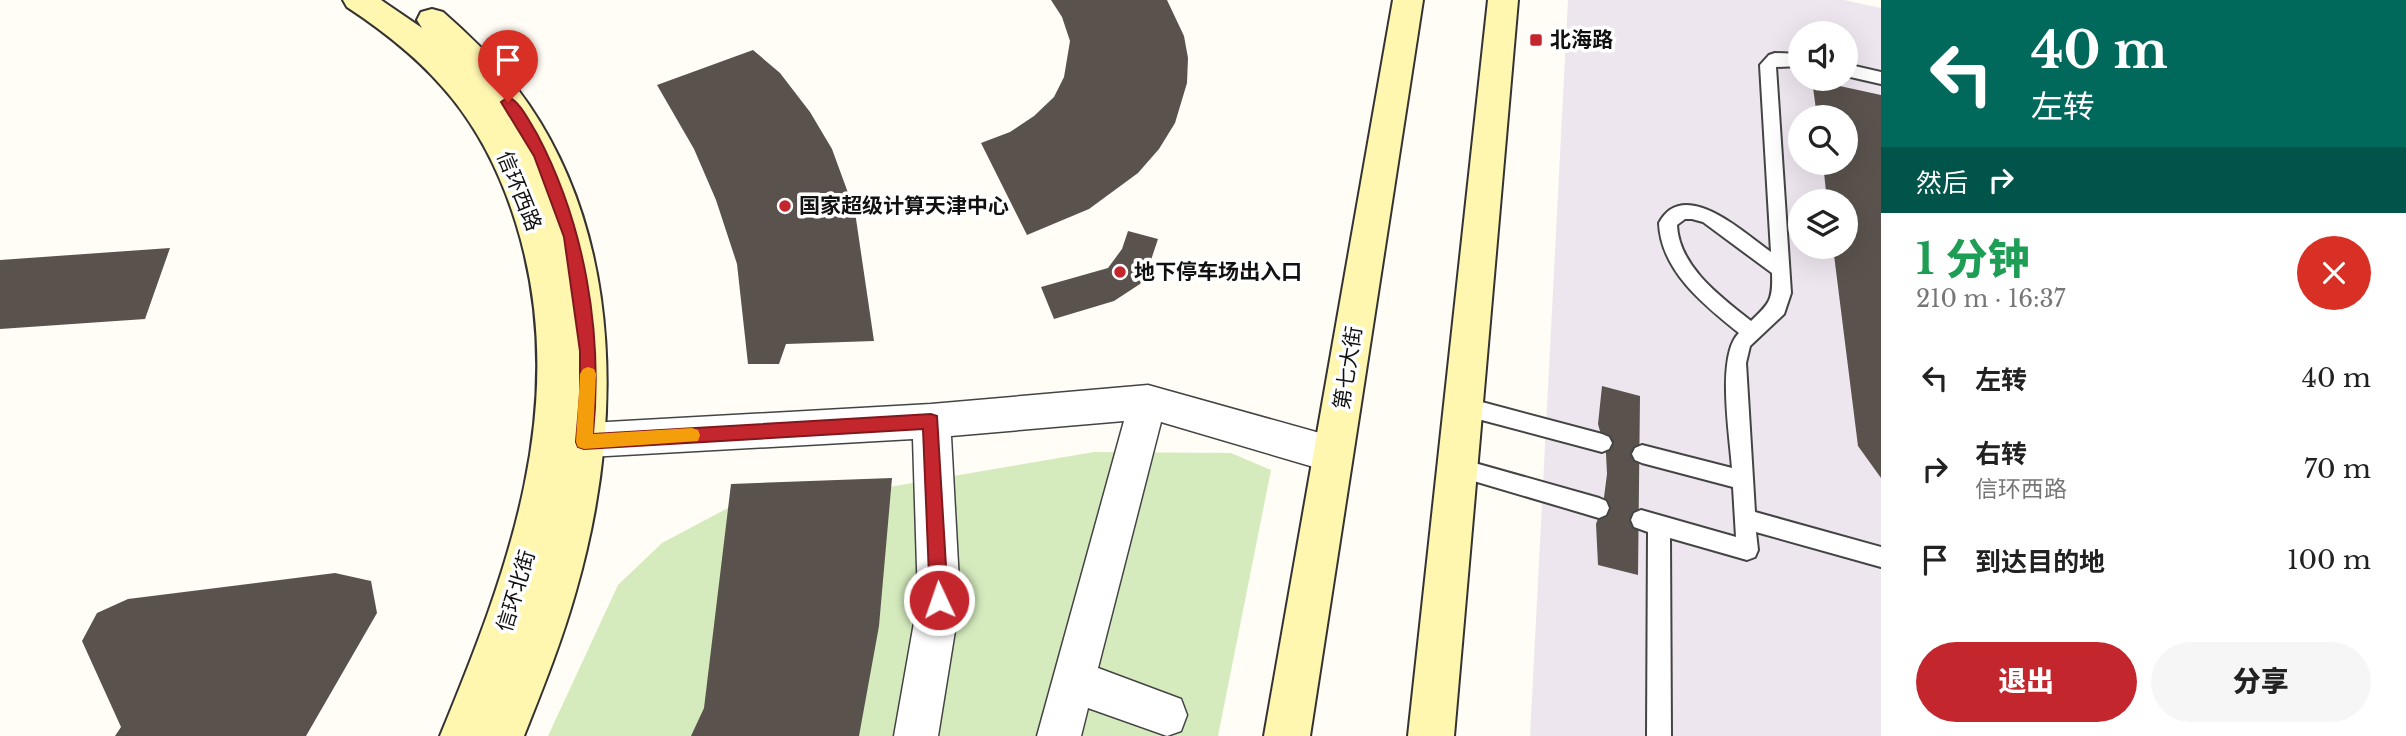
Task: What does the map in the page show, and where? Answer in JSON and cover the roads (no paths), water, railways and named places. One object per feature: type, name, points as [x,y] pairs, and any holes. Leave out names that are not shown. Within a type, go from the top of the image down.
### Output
[{"type":"street","name":"信环西路","points":[[358,0],[429,51],[464,89],[496,137],[522,189],[543,258],[556,341],[558,380],[569,442]]},
{"type":"street","name":"信环西路","points":[[401,0],[426,15],[455,41],[491,80],[526,126],[549,174],[571,237],[584,316],[589,395],[569,442]]},
{"type":"street","name":"第七大街","points":[[1287,736],[1408,0]]},
{"type":"street","points":[[1431,736],[1503,0]]},
{"type":"street","points":[[569,442],[931,421],[1148,402],[1334,455]]},
{"type":"street","points":[[1059,736],[1148,402]]},
{"type":"street","points":[[916,736],[939,600],[931,421]]},
{"type":"street","name":"信环北街","points":[[463,736],[507,626],[527,559],[569,442]]},
{"type":"street","name":"信环北街","points":[[501,736],[534,654],[552,599],[577,490],[569,442]]},
{"type":"street","points":[[1074,681],[1166,715]]},
{"type":"lane","points":[[1659,736],[1650,523],[1747,550],[1736,363],[1742,342],[1777,308],[1782,293],[1768,65],[1775,59],[1788,60]]},
{"type":"lane","points":[[1858,73],[1881,78]]},
{"type":"lane","points":[[1752,331],[1721,307],[1675,256],[1669,244],[1668,223],[1682,211],[1695,211],[1709,217],[1781,271]]},
{"type":"lane","points":[[1463,406],[1602,443]]},
{"type":"lane","points":[[1642,454],[1744,481]]},
{"type":"lane","points":[[1457,467],[1598,508]]},
{"type":"lane","points":[[1745,519],[1881,556]]},
{"type":"place","name":"北海路","points":[[1536,40]]},
{"type":"place","name":"国家超级计算天津中心","points":[[785,206]]},
{"type":"place","name":"地下停车场出入口","points":[[1120,272]]}]
